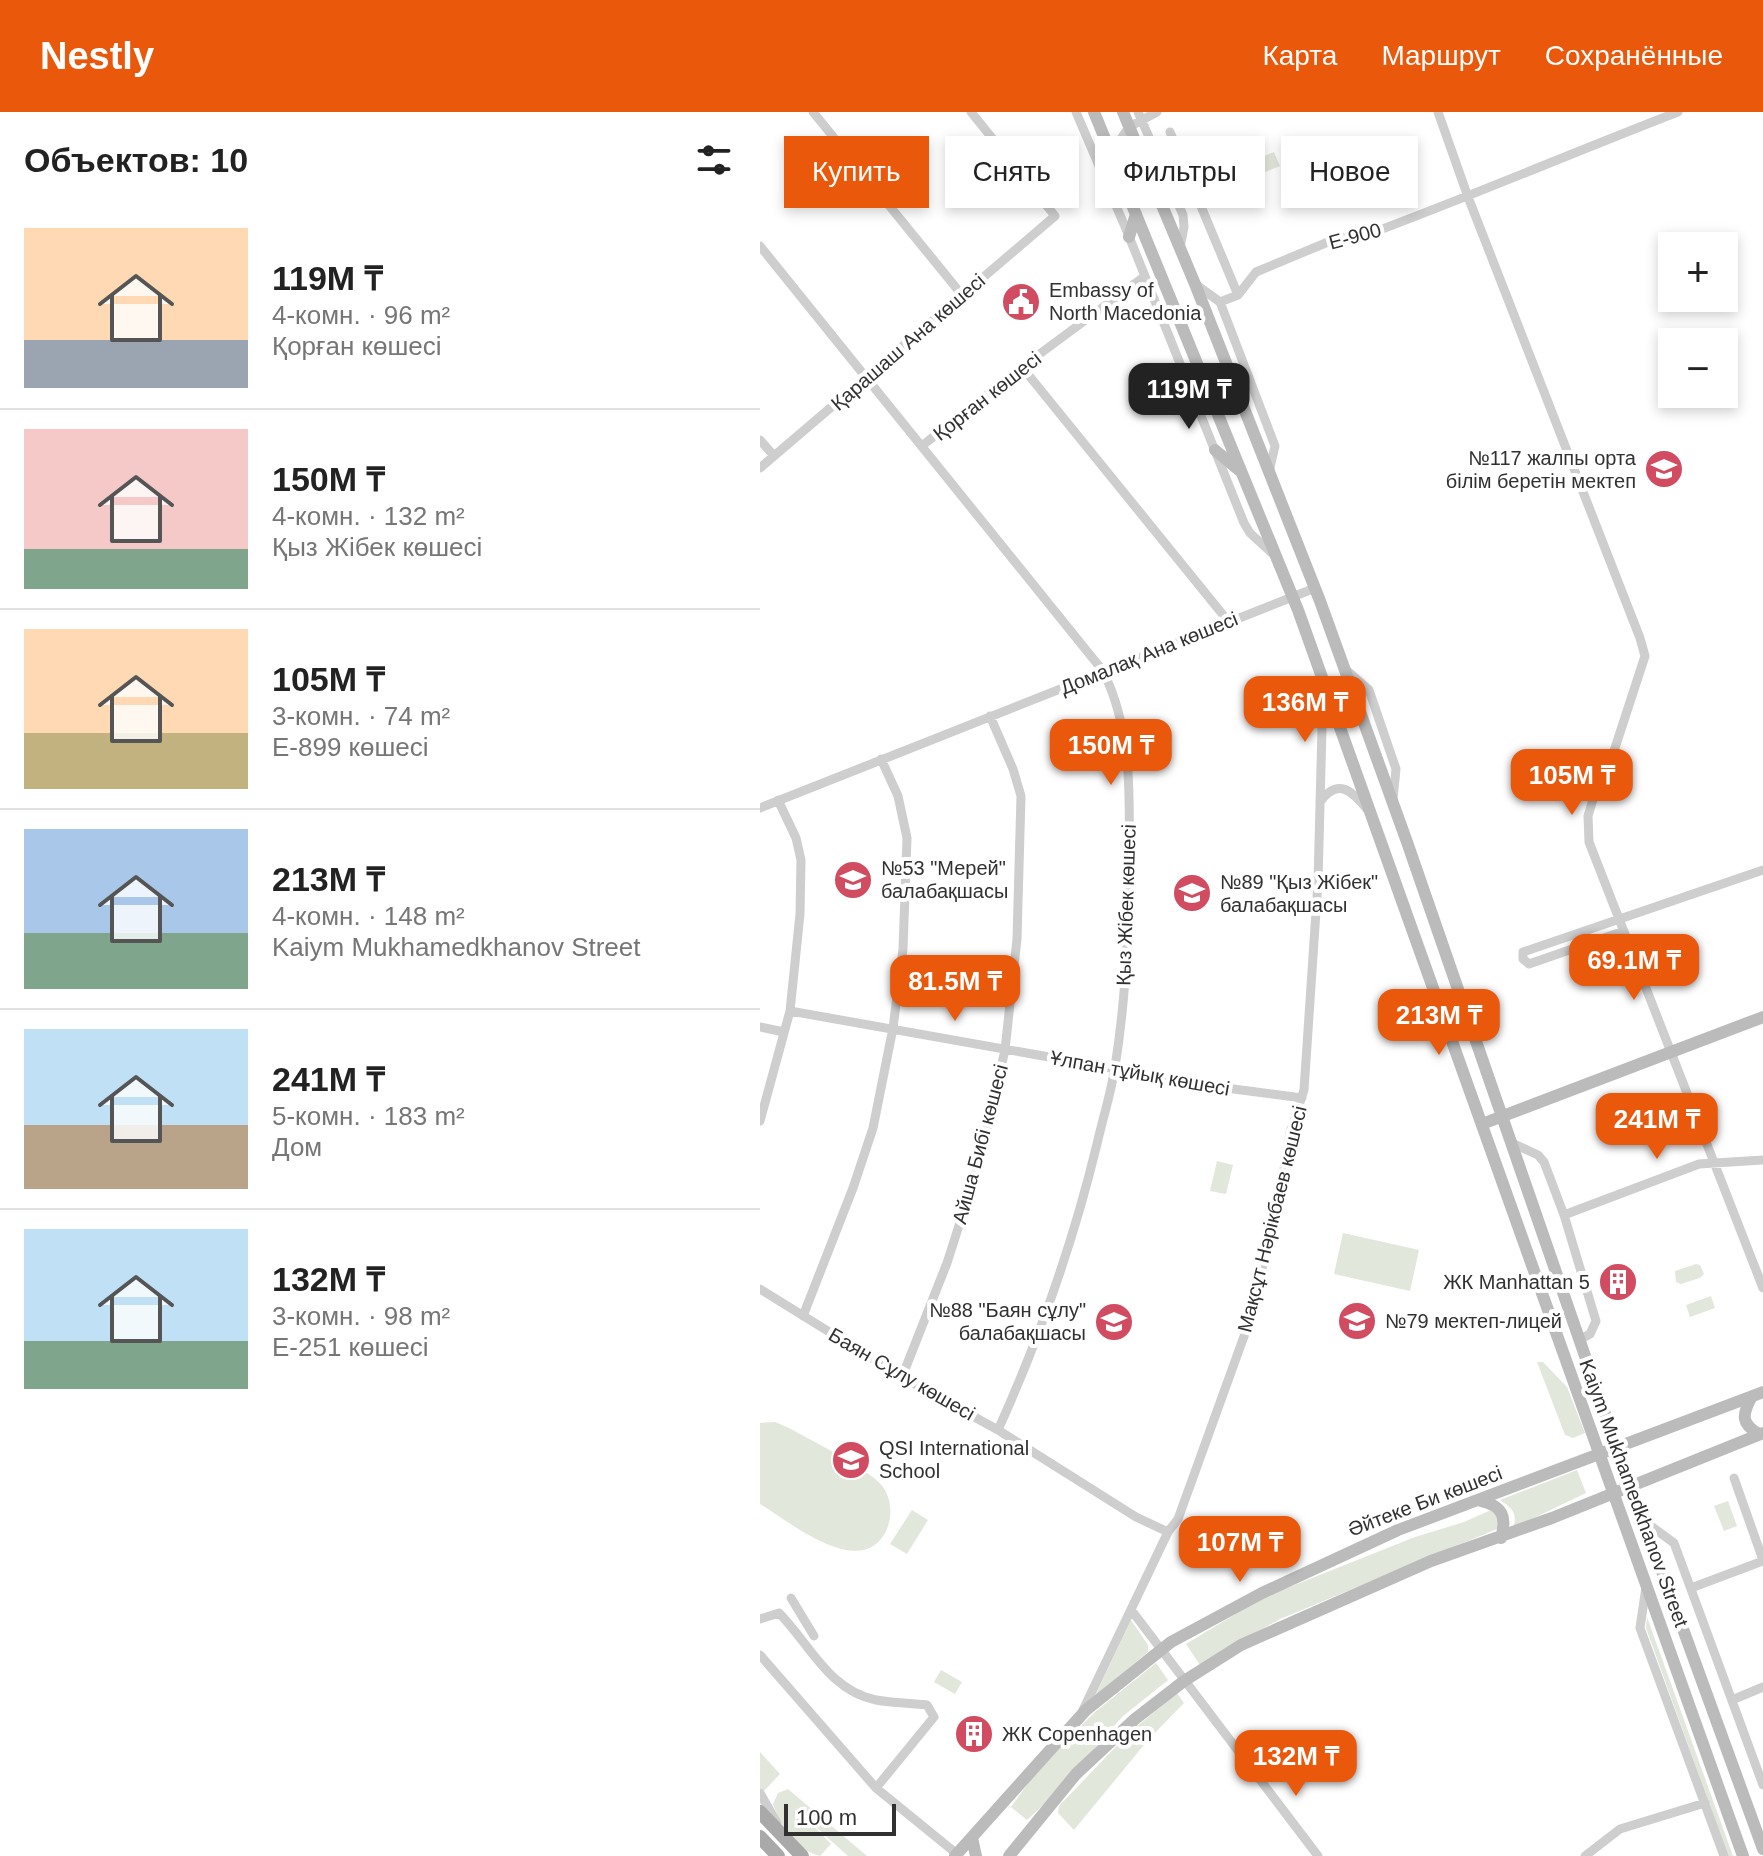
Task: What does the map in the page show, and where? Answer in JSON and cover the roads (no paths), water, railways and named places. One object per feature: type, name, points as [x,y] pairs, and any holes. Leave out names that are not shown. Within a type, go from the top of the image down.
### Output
[{"type":"main road","name":"Kaiym Mukhamedkhanov Street","points":[[1094,112],[1104,136]]},
{"type":"main road","name":"Kaiym Mukhamedkhanov Street","points":[[1123,112],[1195,284],[1315,588],[1393,802],[1579,1340],[1763,1849]]},
{"type":"main road","name":"Kaiym Mukhamedkhanov Street","points":[[1134,208],[1292,596],[1743,1856]]},
{"type":"main road","points":[[1129,237],[1136,214]]},
{"type":"main road","points":[[1215,450],[1241,472]]},
{"type":"main road","points":[[1482,1124],[1763,1017]]},
{"type":"main road","points":[[1757,1395],[1745,1411],[1744,1422],[1761,1433]]},
{"type":"main road","name":"Әйтеке Би көшесі","points":[[956,1855],[1080,1716],[1171,1642],[1262,1593],[1398,1530],[1757,1395]]},
{"type":"main road","points":[[1009,1856],[1076,1774],[1135,1719],[1184,1681],[1241,1645],[1431,1561],[1501,1538],[1761,1433]]},
{"type":"main road","points":[[1481,1501],[1492,1504],[1502,1512],[1505,1522],[1501,1538]]},
{"type":"main road","points":[[760,1812],[802,1856]]},
{"type":"main road","points":[[760,1837],[778,1856]]},
{"type":"main road","points":[[972,1838],[976,1856]]},
{"type":"street","points":[[813,112],[962,295]]},
{"type":"street","name":"Қарашаш Ана көшесі","points":[[760,468],[1055,216],[971,112]]},
{"type":"street","points":[[1076,112],[1244,523],[1250,533],[1276,557]]},
{"type":"street","points":[[1123,136],[1139,115],[1157,112]]},
{"type":"street","points":[[1438,112],[1645,656],[1615,748],[1594,796],[1588,816],[1589,842],[1763,1288]]},
{"type":"street","name":"E-900","points":[[1220,302],[1238,295],[1256,272],[1340,237],[1353,240],[1678,112]]},
{"type":"street","points":[[1139,115],[1183,215],[1180,248]]},
{"type":"street","points":[[1170,132],[1238,295]]},
{"type":"street","name":"Қыз Жібек көшесі","points":[[760,246],[1103,671],[1124,725],[1130,841],[1129,923],[1115,1068],[1084,1201],[1064,1265],[1048,1312],[998,1430]]},
{"type":"street","name":"Қорған көшесі","points":[[923,445],[1145,276]]},
{"type":"street","points":[[1195,284],[1220,302],[1275,446],[1269,472]]},
{"type":"street","points":[[1022,367],[1228,621]]},
{"type":"street","points":[[760,440],[774,456]]},
{"type":"street","name":"Домалақ Ана көшесі","points":[[760,808],[1315,588]]},
{"type":"street","name":"Мақсұт Нәрікбаев көшесі","points":[[1080,1716],[1168,1532],[1178,1519],[1247,1328],[1277,1210],[1290,1133],[1302,1098],[1313,968],[1326,688]]},
{"type":"street","name":"Айша Бибі көшесі","points":[[902,1377],[947,1263],[979,1163],[1005,1050],[1017,939],[1021,796],[990,716]]},
{"type":"street","points":[[803,1316],[873,1128],[893,1028],[903,949],[907,838],[898,796],[881,759]]},
{"type":"street","points":[[1320,802],[1331,791],[1340,788],[1352,791],[1373,817]]},
{"type":"street","points":[[760,1121],[790,1011],[800,914],[801,860],[796,838],[778,800]]},
{"type":"street","points":[[1626,935],[1529,964],[1523,959],[1523,952],[1763,870]]},
{"type":"street","name":"Ұлпан тұйық көшесі","points":[[790,1011],[1005,1050],[1302,1098]]},
{"type":"street","points":[[760,1027],[784,1032]]},
{"type":"street","points":[[1512,1143],[1538,1155],[1544,1162],[1564,1215],[1596,1321],[1590,1334],[1579,1340]]},
{"type":"street","points":[[1564,1215],[1699,1164],[1763,1160]]},
{"type":"street","name":"Баян Сұлу көшесі","points":[[760,1289],[902,1377],[998,1430],[1136,1517],[1168,1532]]},
{"type":"street","points":[[1691,1588],[1763,1560],[1734,1478]]},
{"type":"street","points":[[1644,1521],[1674,1543],[1763,1785]]},
{"type":"street","points":[[1646,1587],[1640,1628],[1724,1856]]},
{"type":"street","points":[[791,1598],[814,1636]]},
{"type":"street","points":[[1132,1611],[1318,1856]]},
{"type":"street","points":[[760,1619],[779,1613],[822,1667],[846,1687],[874,1700],[927,1705],[934,1717],[876,1788]]},
{"type":"street","points":[[760,1655],[876,1788],[956,1855]]},
{"type":"street","points":[[1732,1700],[1763,1687]]},
{"type":"street","points":[[760,1793],[785,1841]]},
{"type":"street","points":[[1585,1856],[1620,1829],[1705,1803]]},
{"type":"place","name":"Embassy of North Macedonia","points":[[1021,302]]},
{"type":"place","name":"№117 жалпы орта білім беретін мектеп","points":[[1664,469]]},
{"type":"place","name":"№53 \"Мерей\" балабақшасы","points":[[853,880]]},
{"type":"place","name":"№89 \"Қыз Жібек\" балабақшасы","points":[[1192,893]]},
{"type":"place","name":"ЖК Manhattan 5","points":[[1618,1282]]},
{"type":"place","name":"№79 мектеп-лицей","points":[[1357,1321]]},
{"type":"place","name":"№88 \"Баян сұлу\" балабақшасы","points":[[1114,1322]]},
{"type":"place","name":"QSI International School","points":[[851,1460]]},
{"type":"place","name":"ЖК Copenhagen","points":[[974,1734]]}]
